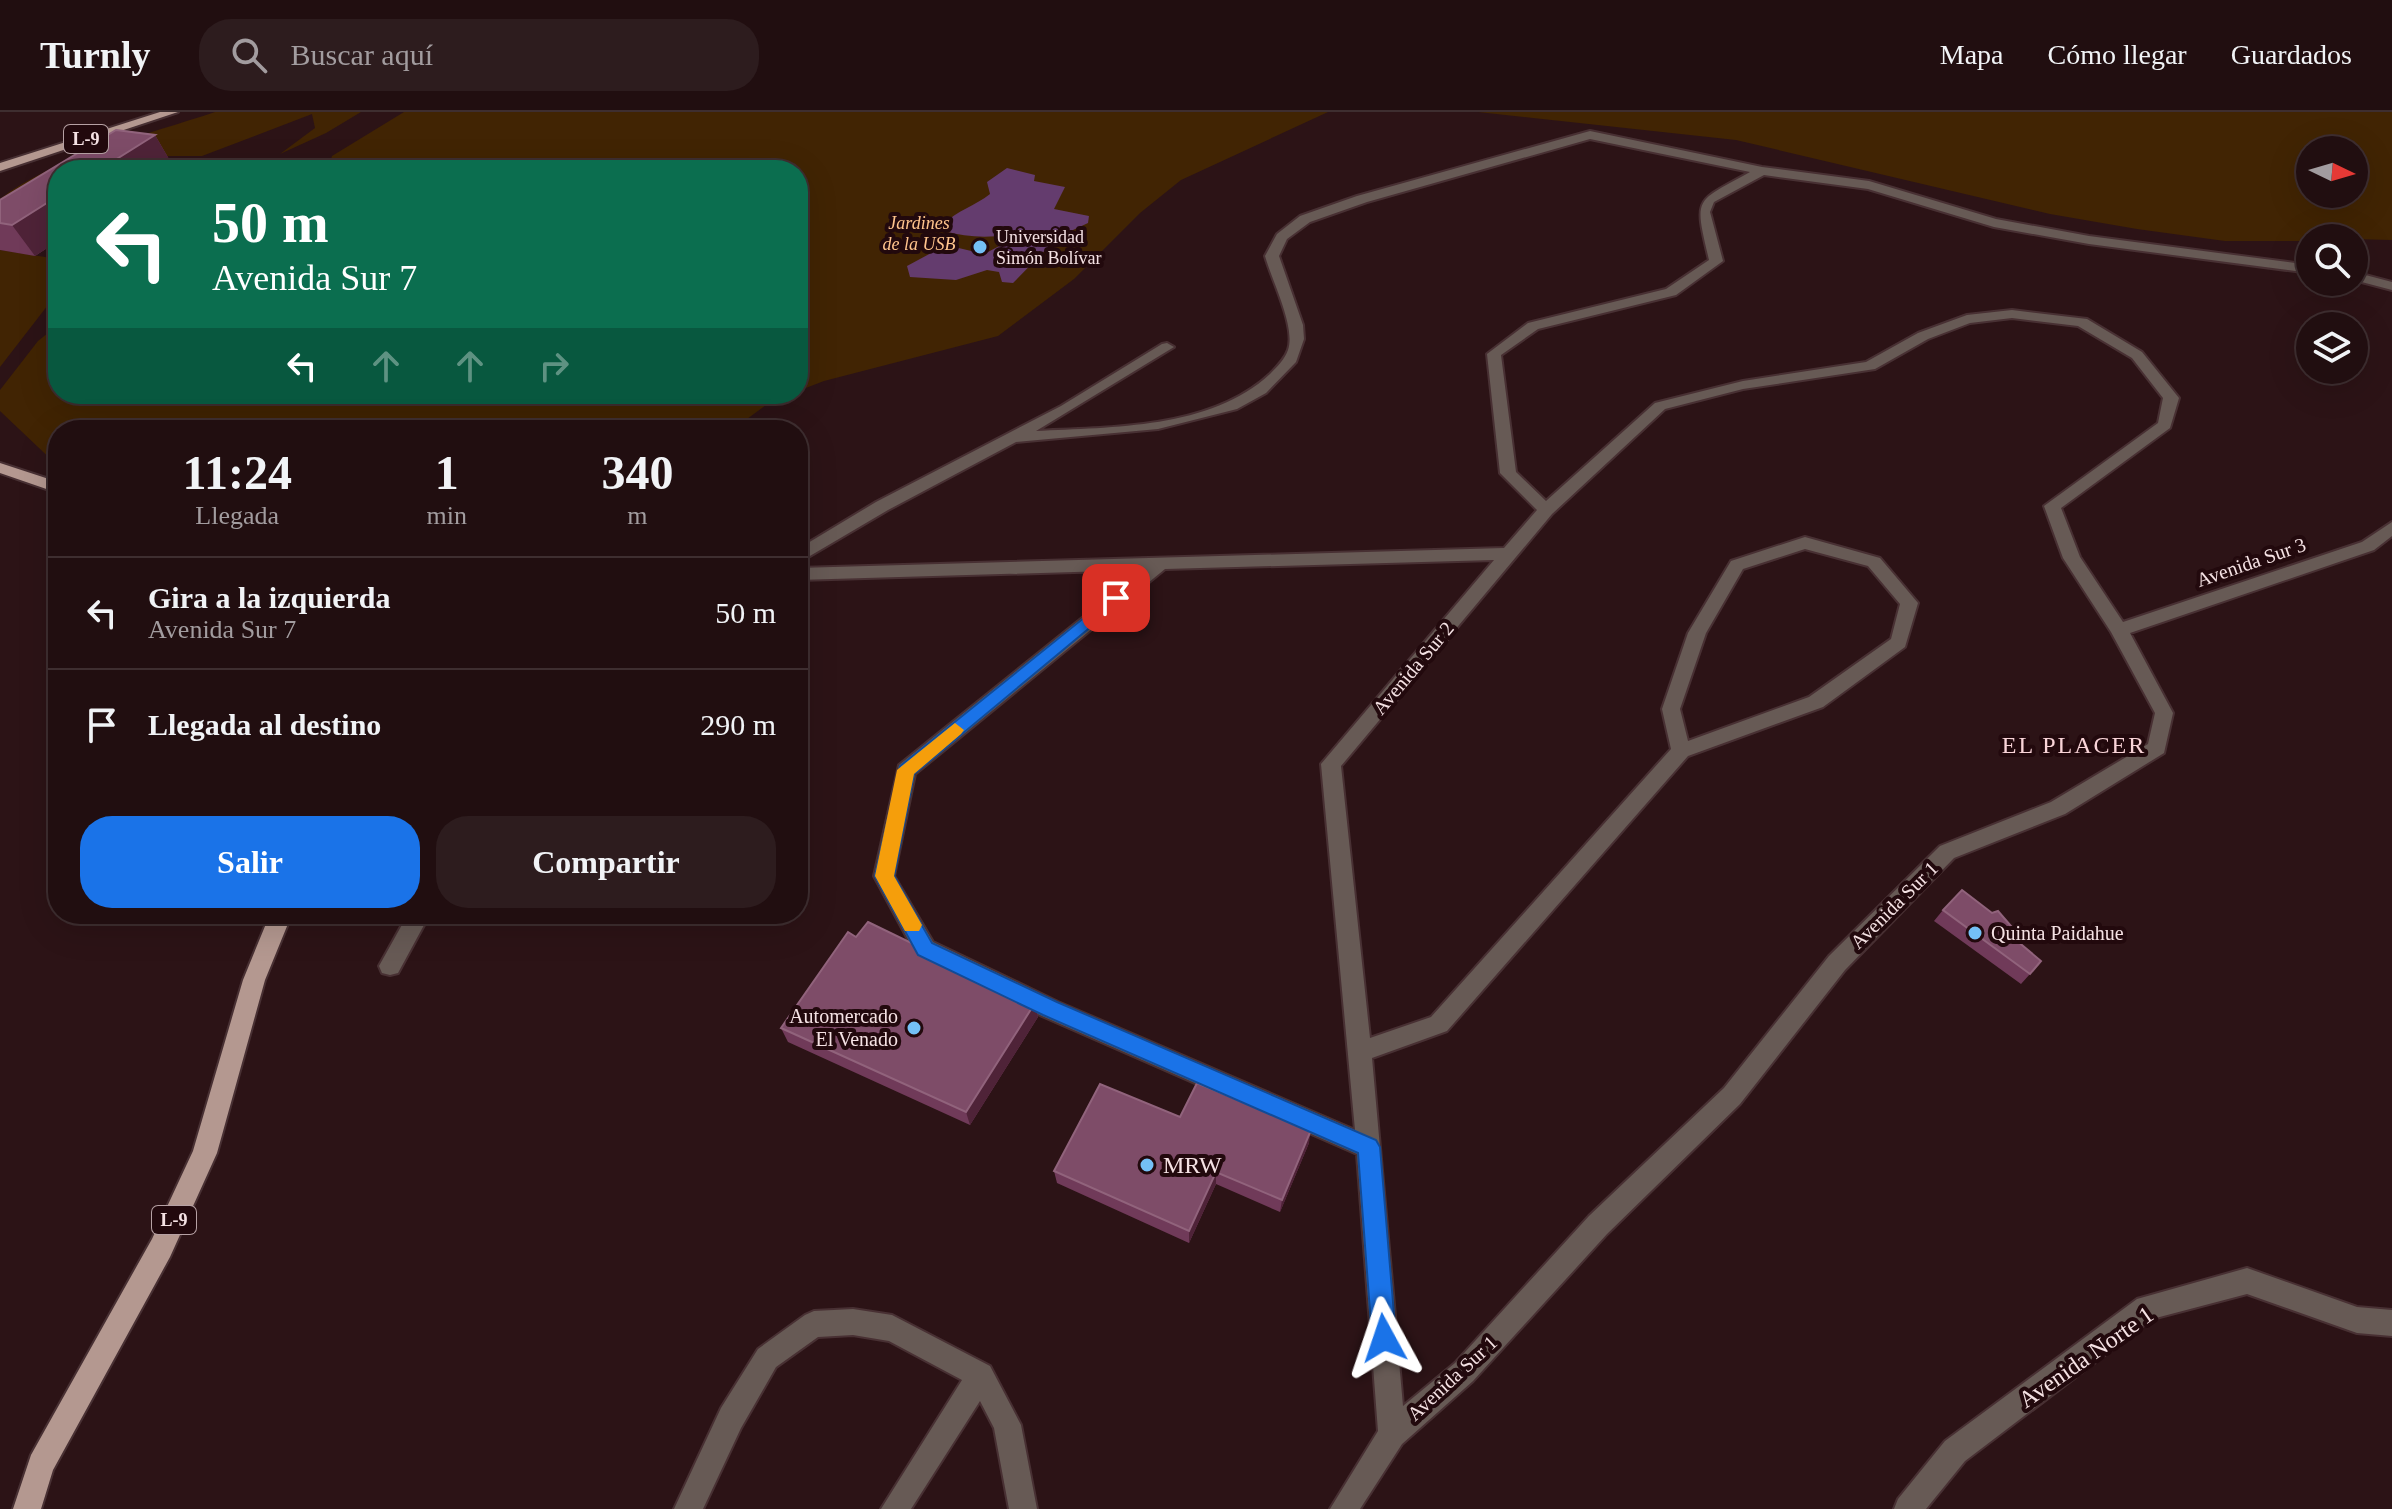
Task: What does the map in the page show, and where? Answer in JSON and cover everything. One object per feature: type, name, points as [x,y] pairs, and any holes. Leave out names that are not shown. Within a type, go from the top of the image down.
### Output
[{"type":"main road","name":"L-9","points":[[0,167],[172,112]]},
{"type":"main road","points":[[0,468],[48,485]]},
{"type":"main road","name":"L-9","points":[[27,1509],[41,1465],[161,1248],[205,1153],[254,980],[277,924]]},
{"type":"street","points":[[1014,437],[1143,429],[1188,420],[1242,400],[1275,380],[1296,352],[1298,320],[1283,294],[1272,256],[1282,237],[1305,219],[1590,135],[1762,171],[1869,185],[1994,223],[2089,240],[2296,267]]},
{"type":"street","points":[[1546,510],[1508,473],[1494,354],[1533,326],[1671,292],[1716,261],[1704,212],[1709,200],[1762,171]]},
{"type":"street","points":[[2368,280],[2392,286]]},
{"type":"street","name":"Avenida Sur 2","points":[[1392,1434],[1369,1147],[1331,764],[1546,510],[1660,406],[1743,385],[1870,366],[1923,336],[1967,319],[2012,314],[2082,322]]},
{"type":"street","name":"Avenida Sur 1","points":[[1344,1509],[1392,1434],[1464,1372],[1598,1225],[1732,1096],[1837,963],[1947,852],[2058,808],[2157,748],[2164,713],[2119,630],[2072,558],[2052,506],[2165,425],[2171,398],[2137,355],[2082,322]]},
{"type":"street","points":[[808,551],[882,506],[1066,409],[1167,347]]},
{"type":"street","name":"Avenida Sur 3","points":[[2119,630],[2368,546],[2392,527]]},
{"type":"street","points":[[1358,1052],[1439,1024],[1681,751],[1816,702],[1899,642],[1909,603],[1874,562],[1805,543],[1737,565],[1697,633],[1671,709],[1681,751]]},
{"type":"street","points":[[808,574],[1508,554]]},
{"type":"street","points":[[1163,562],[906,770],[884,876],[925,949],[1050,1009],[1369,1147]]},
{"type":"street","points":[[390,966],[413,924]]},
{"type":"street","name":"Avenida Norte 1","points":[[1908,1509],[1955,1451],[2146,1308],[2247,1281],[2357,1320],[2392,1323]]},
{"type":"street","points":[[688,1509],[731,1418],[767,1358],[814,1324],[853,1322],[892,1328],[981,1375],[1007,1425],[1023,1509]]},
{"type":"street","points":[[895,1509],[981,1375]]},
{"type":"green space","points":[[215,112],[361,112],[326,133],[280,154],[315,128],[312,114],[202,156],[71,160]]},
{"type":"green space","name":"Jardines de la USB","points":[[404,112],[1328,112],[1181,180],[1140,213],[1074,279],[998,336],[808,387],[808,160],[331,160],[332,156]]},
{"type":"green space","points":[[1478,112],[2392,112],[2392,240],[2368,239],[2368,224],[2296,224],[2296,241],[2225,241],[2050,214],[1736,140]]},
{"type":"green space","points":[[46,171],[48,182],[0,239],[0,199]]},
{"type":"green space","points":[[0,250],[48,257],[48,305],[0,367]]},
{"type":"green space","points":[[48,333],[48,404],[767,404],[746,420],[48,420],[48,457],[0,411],[0,390],[38,341]]},
{"type":"shaded area","points":[[1007,168],[1035,175],[1034,181],[1065,187],[1054,209],[1089,216],[1088,223],[1058,237],[1013,283],[1002,282],[999,272],[987,270],[956,280],[910,277],[907,266],[946,245],[984,254],[1009,241],[1007,235],[952,233],[944,231],[943,225],[990,194],[987,182]]},
{"type":"building","points":[[116,130],[155,135],[115,160],[66,160]]},
{"type":"building","points":[[48,171],[48,202],[12,225],[0,223],[0,200]]},
{"type":"building","points":[[1962,890],[1992,913],[1998,911],[2017,933],[2010,935],[2041,961],[2030,974],[1943,910]]},
{"type":"building","name":"Automercado El Venado","points":[[868,922],[1035,1003],[966,1112],[781,1028],[848,932],[856,937]]},
{"type":"building","points":[[1197,1083],[1311,1130],[1282,1200],[1216,1172],[1189,1231],[1054,1171],[1100,1084],[1180,1117]]},
{"type":"slow traffic","points":[[912,925],[884,876],[906,770],[955,730]]},
{"type":"place","name":"Universidad Simón Bolívar","points":[[980,247]]},
{"type":"place","name":"Quinta Paidahue","points":[[1975,933]]},
{"type":"place","name":"Automercado El Venado","points":[[914,1028]]},
{"type":"place","name":"MRW","points":[[1147,1165]]},
{"type":"district","name":"EL PLACER","points":[[2074,745]]},
{"type":"route","points":[[1116,598],[906,770],[884,876],[925,949],[1050,1009],[1369,1147],[1384,1338]]}]
